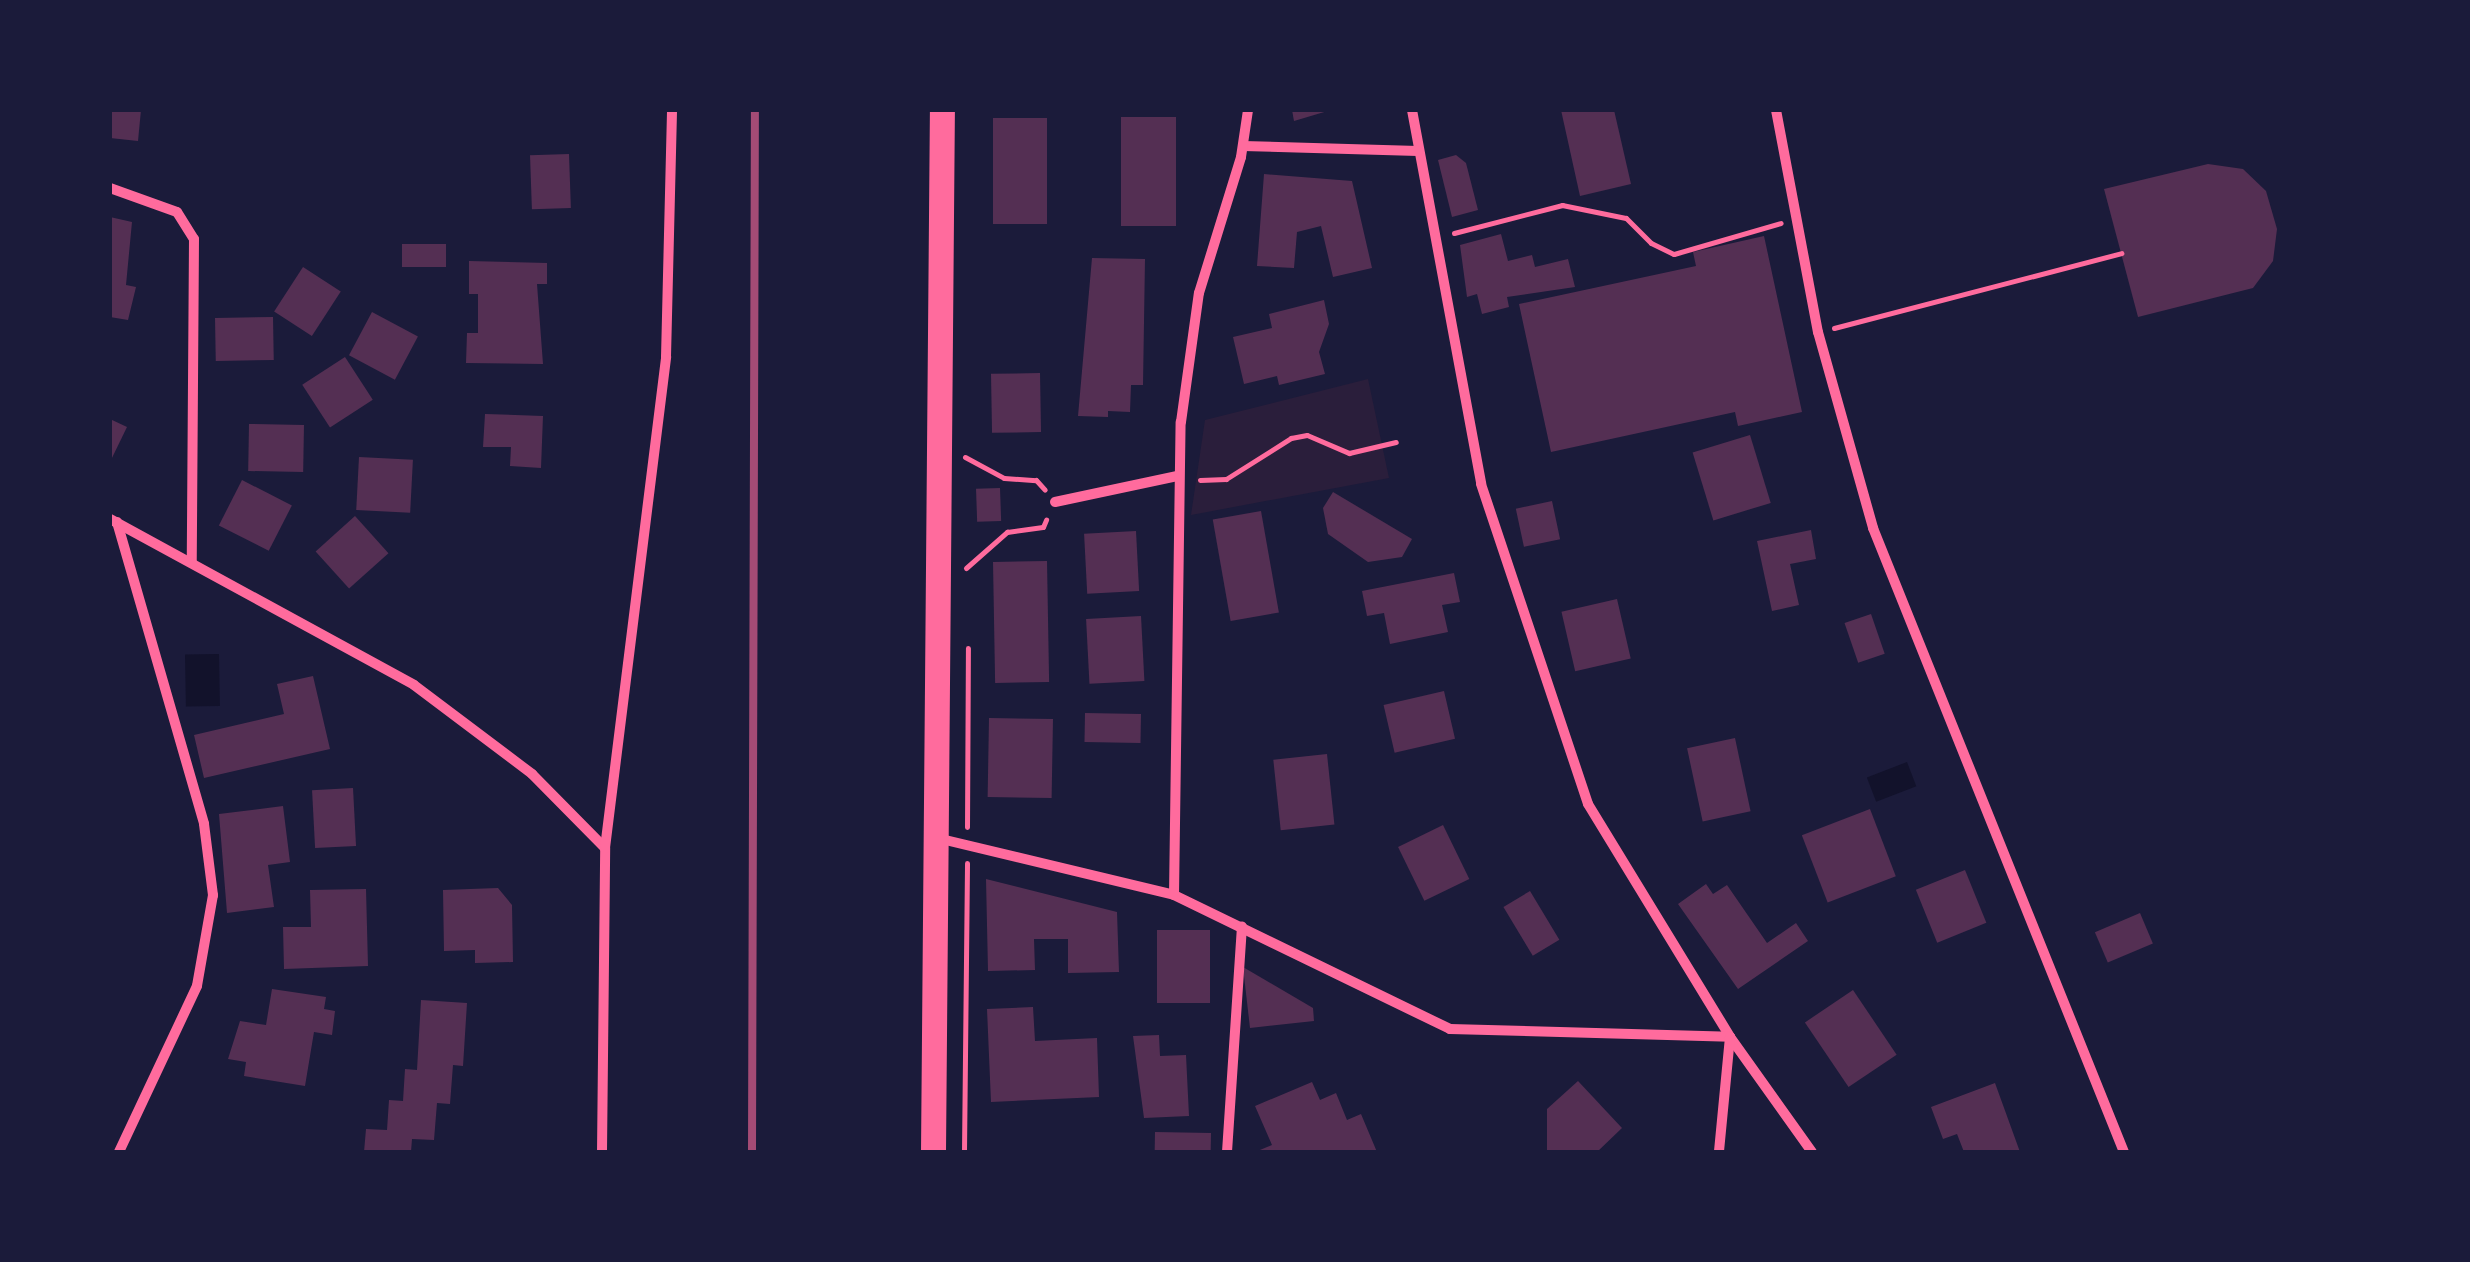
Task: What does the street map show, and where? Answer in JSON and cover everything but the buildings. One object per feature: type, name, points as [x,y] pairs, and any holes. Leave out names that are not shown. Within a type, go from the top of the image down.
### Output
[{"type":"main road","points":[[933,1152],[942,110]]},
{"type":"street","points":[[602,1152],[605,848],[666,357],[672,110]]},
{"type":"street","points":[[1174,895],[1177,476],[1194,315],[1243,146],[1248,110]]},
{"type":"street","points":[[1412,110],[1432,239],[1481,484],[1588,804],[1730,1037],[1812,1152]]},
{"type":"street","points":[[1776,110],[1818,332],[1845,441],[1900,600],[2124,1152]]},
{"type":"street","points":[[1243,146],[1418,151]]},
{"type":"street","points":[[110,188],[184,218],[195,250],[192,562]]},
{"type":"street","points":[[1055,502],[1177,476]]},
{"type":"street","points":[[114,520],[441,704],[532,774],[605,848]]},
{"type":"street","points":[[114,520],[204,824],[213,895],[197,986],[119,1152]]},
{"type":"street","points":[[936,838],[1174,895],[1450,1029],[1730,1037]]},
{"type":"street","points":[[1227,1152],[1242,926]]},
{"type":"street","points":[[1719,1152],[1730,1037]]},
{"type":"path","points":[[1432,239],[1562,205],[1626,218],[1651,243],[1674,254],[1799,218]]},
{"type":"path","points":[[1818,332],[2122,253]]},
{"type":"path","points":[[1177,476],[1226,479],[1290,438],[1307,435],[1349,452],[1396,442]]},
{"type":"path","points":[[938,449],[1004,478],[1036,480],[1055,502],[1043,526],[1007,532],[968,568],[938,580]]},
{"type":"shaded area","points":[[1368,379],[1389,478],[1191,515],[1205,420]]},
{"type":"shaded area","points":[[219,654],[220,706],[186,707],[185,655]]},
{"type":"shaded area","points":[[1907,762],[1916,786],[1876,802],[1867,777]]},
{"type":"railway","points":[[752,1152],[755,110]]}]
